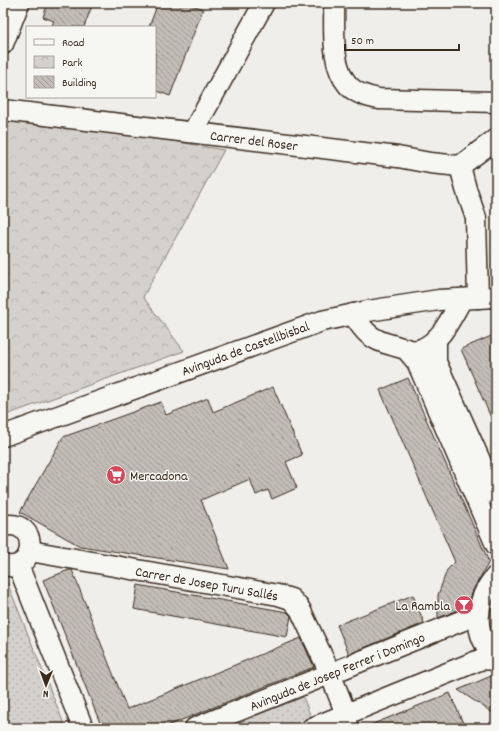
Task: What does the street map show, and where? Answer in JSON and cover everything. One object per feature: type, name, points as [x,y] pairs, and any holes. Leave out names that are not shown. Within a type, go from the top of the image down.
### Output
[{"type":"street","points":[[3,44],[19,3]]},
{"type":"street","points":[[193,132],[264,3]]},
{"type":"street","points":[[334,3],[336,50],[339,70],[348,86],[363,95],[378,99],[496,102]]},
{"type":"street","name":"Carrer del Roser","points":[[3,110],[398,157],[430,163],[460,166]]},
{"type":"street","points":[[352,314],[363,331],[380,342],[406,349],[419,350],[436,339],[479,298],[476,218],[460,166],[496,139]]},
{"type":"street","name":"Avinguda de Castellbisbal","points":[[4,438],[322,321],[352,314],[439,300],[479,298]]},
{"type":"street","points":[[436,339],[436,362],[496,496]]},
{"type":"street","points":[[406,349],[418,362],[496,545]]},
{"type":"street","points":[[3,526],[10,524],[22,528],[30,538],[17,560],[83,728]]},
{"type":"street","name":"Carrer de Josep Turu Sallés","points":[[17,560],[278,595],[291,599],[300,609],[330,672],[347,721]]},
{"type":"street","points":[[496,576],[481,599],[478,611],[479,630],[485,643],[496,657]]},
{"type":"street","name":"Avinguda de Josep Ferrer i Domingo","points":[[194,728],[330,672],[466,619],[478,611]]},
{"type":"street","points":[[312,728],[347,721],[482,659],[496,660]]},
{"type":"green space","points":[[3,111],[224,150],[143,297],[184,351],[3,416]]},
{"type":"green space","points":[[3,576],[7,582],[64,724],[51,728],[3,728]]},
{"type":"green space","points":[[496,589],[496,642],[490,628],[489,616],[491,603]]},
{"type":"green space","points":[[303,697],[312,720],[292,728],[221,728]]},
{"type":"building","points":[[48,3],[93,3],[84,26],[52,26],[54,21],[43,17]]},
{"type":"building","points":[[158,3],[187,3],[203,9],[170,96],[156,90],[156,26],[149,26]]},
{"type":"building","points":[[496,334],[496,429],[461,349]]},
{"type":"building","points":[[408,378],[489,562],[473,590],[469,603],[461,609],[438,618],[438,595],[447,570],[455,562],[380,390]]},
{"type":"building","name":"Mercadona","points":[[273,387],[302,455],[286,462],[297,488],[272,499],[268,490],[256,495],[250,479],[201,500],[229,569],[80,546],[20,512],[63,437],[161,402],[166,415],[208,398],[213,412]]},
{"type":"building","points":[[72,570],[127,709],[301,638],[314,667],[162,728],[102,728],[43,580]]},
{"type":"building","points":[[138,585],[287,612],[291,616],[287,637],[134,609]]},
{"type":"building","points":[[413,595],[424,623],[349,654],[337,625]]},
{"type":"building","points":[[496,674],[496,715],[458,690]]},
{"type":"building","points":[[450,693],[463,723],[449,728],[363,728]]},
{"type":"place","name":"Mercadona","points":[[116,475]]},
{"type":"place","name":"La Rambla","points":[[464,605]]}]
